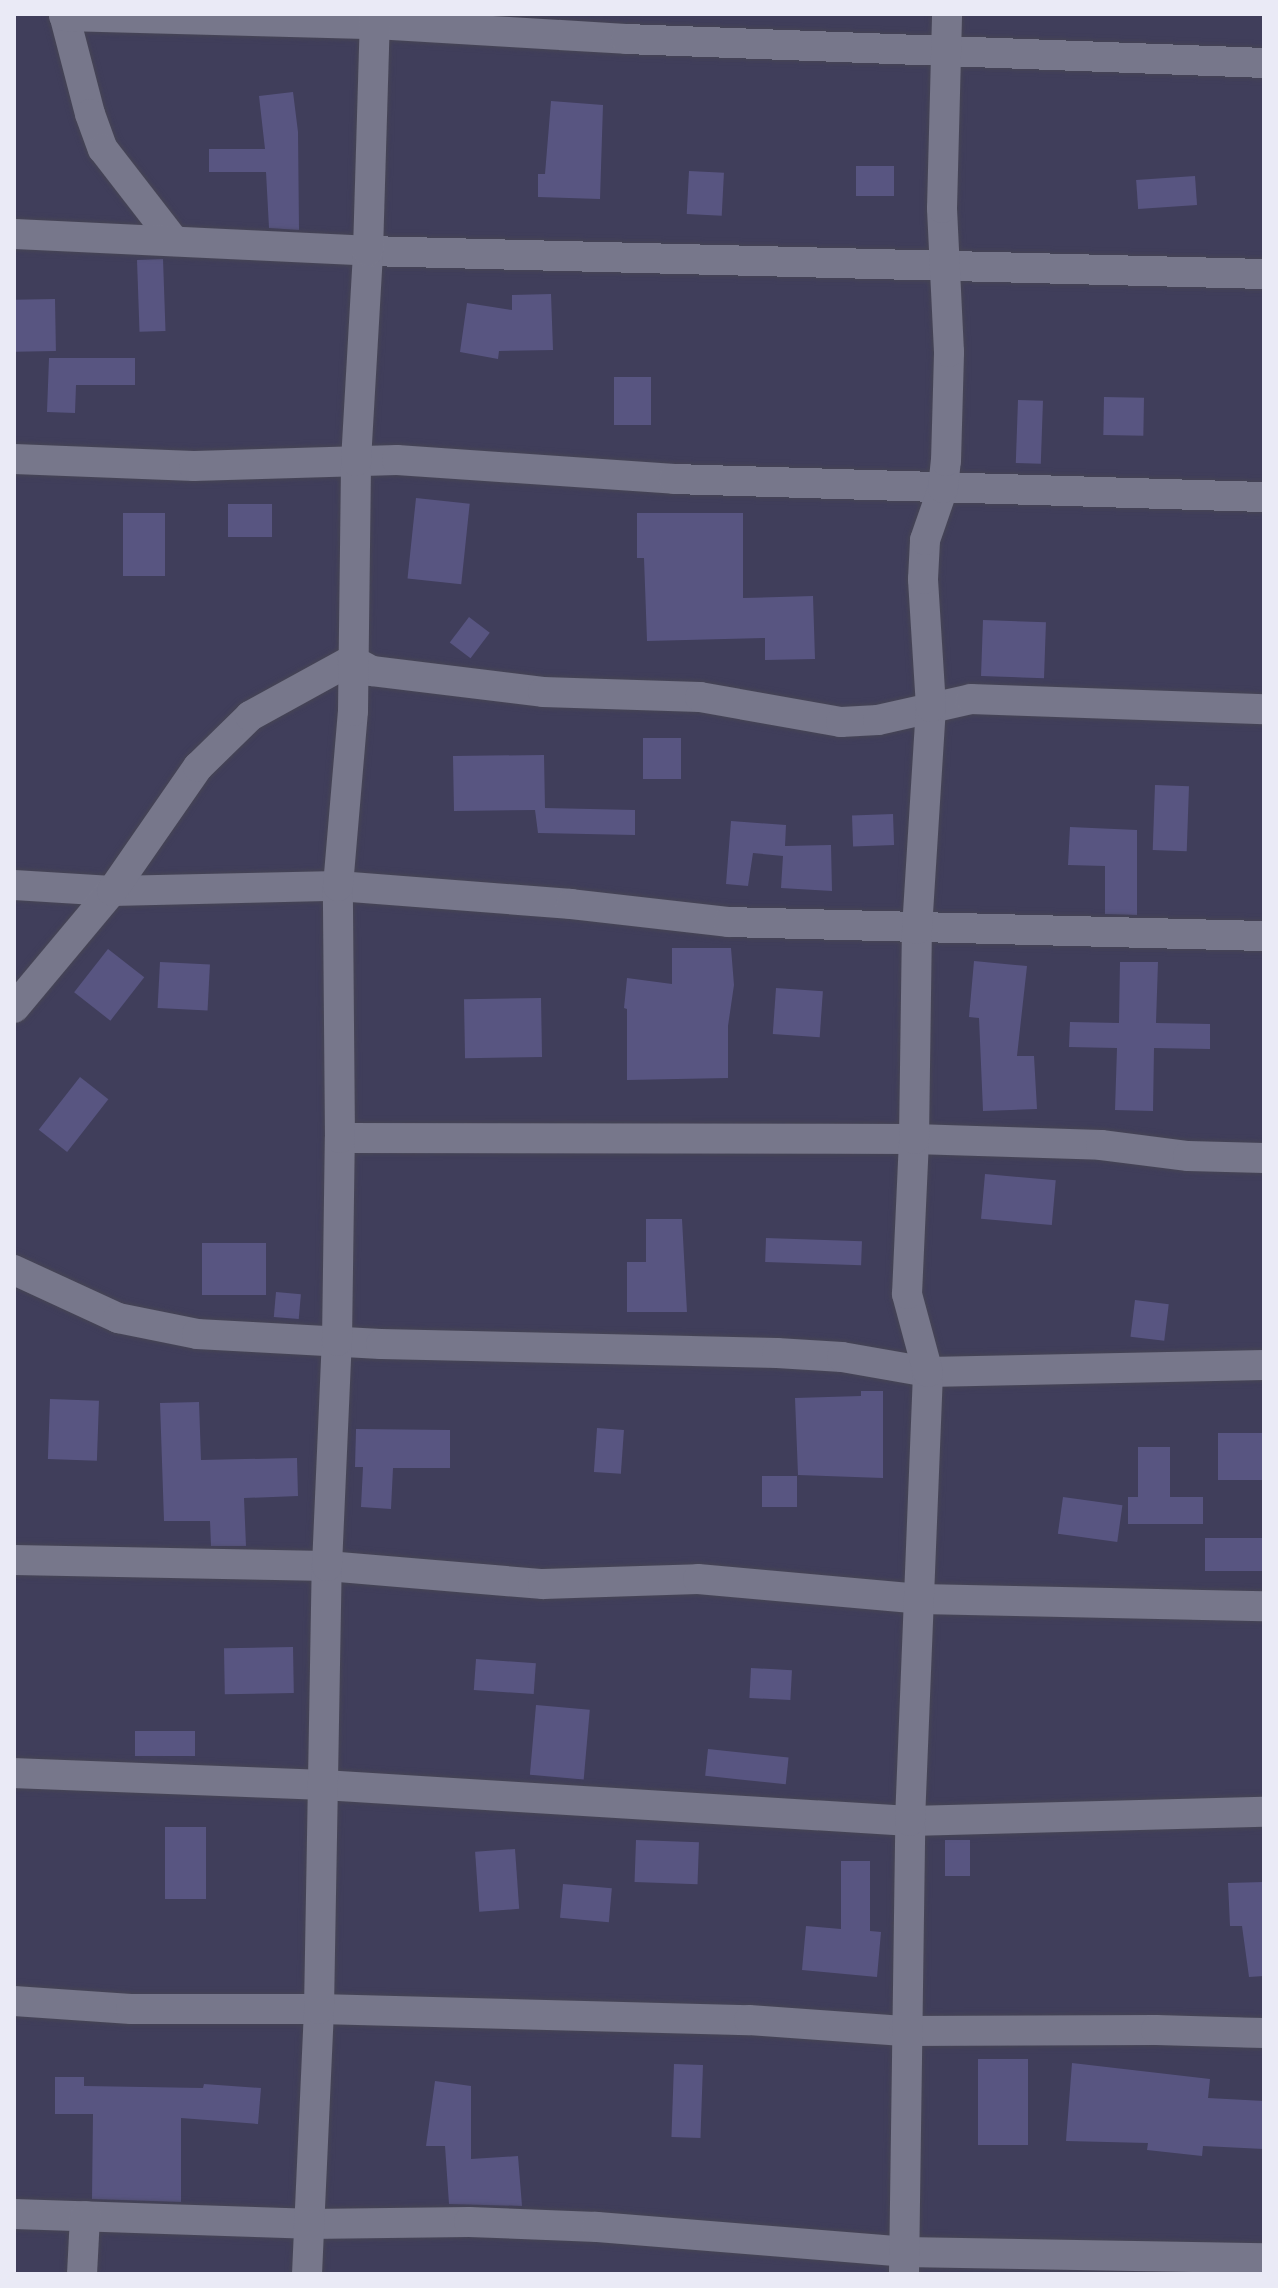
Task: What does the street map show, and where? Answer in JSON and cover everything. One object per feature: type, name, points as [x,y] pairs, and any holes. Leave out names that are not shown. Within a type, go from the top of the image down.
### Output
[{"type":"street","points":[[904,2263],[904,2031],[928,1372],[907,1294],[914,1139],[917,929],[931,707],[925,540],[943,488],[949,326],[942,268],[947,14]]},
{"type":"street","points":[[174,241],[103,149],[64,15],[375,19],[946,53],[1264,63]]},
{"type":"street","points":[[307,2274],[319,2009],[327,1566],[337,1341],[340,1138],[338,886],[353,711],[356,461],[368,251],[375,19]]},
{"type":"street","points":[[14,234],[368,251],[1264,274]]},
{"type":"street","points":[[14,459],[194,466],[356,461],[480,463],[674,479],[1264,497]]},
{"type":"street","points":[[352,660],[372,671],[543,692],[700,697],[841,722],[878,720],[971,699],[1264,709]]},
{"type":"street","points":[[14,1008],[112,891],[198,767],[250,716],[352,660]]},
{"type":"street","points":[[14,885],[112,891],[338,886],[571,904],[685,919],[917,929],[1264,936]]},
{"type":"street","points":[[340,1138],[914,1139],[1101,1145],[1188,1156],[1264,1158]]},
{"type":"street","points":[[14,1270],[118,1318],[197,1334],[337,1341],[777,1353],[842,1357],[928,1372],[1264,1365]]},
{"type":"street","points":[[14,1560],[327,1566],[543,1584],[698,1579],[920,1599],[1264,1606]]},
{"type":"street","points":[[14,1773],[323,1785],[910,1821],[1264,1812]]},
{"type":"street","points":[[14,2001],[131,2009],[319,2009],[749,2020],[904,2031],[1264,2033]]},
{"type":"street","points":[[14,2214],[308,2224],[469,2222],[597,2227],[904,2263],[1264,2258]]},
{"type":"street","points":[[82,2274],[85,2216]]},
{"type":"shaded area","points":[[14,14],[1264,14],[1264,2274],[14,2274]]},
{"type":"building","points":[[293,92],[298,132],[299,230],[269,228],[266,172],[209,172],[209,149],[265,149],[259,96]]},
{"type":"building","points":[[551,101],[603,105],[600,199],[538,197],[538,174],[545,174]]},
{"type":"building","points":[[856,166],[894,166],[894,196],[856,196]]},
{"type":"building","points":[[689,171],[724,173],[722,216],[687,214]]},
{"type":"building","points":[[1195,176],[1197,205],[1138,209],[1136,180]]},
{"type":"building","points":[[163,259],[166,331],[140,332],[137,260]]},
{"type":"building","points":[[551,294],[553,350],[499,351],[498,359],[460,352],[467,303],[512,310],[512,295]]},
{"type":"building","points":[[55,299],[56,351],[15,352],[14,300]]},
{"type":"building","points":[[49,358],[135,358],[135,385],[76,385],[75,413],[47,412]]},
{"type":"building","points":[[614,377],[651,377],[651,425],[614,425]]},
{"type":"building","points":[[1104,397],[1144,398],[1143,436],[1103,435]]},
{"type":"building","points":[[1018,400],[1043,401],[1041,464],[1016,463]]},
{"type":"building","points":[[416,498],[470,504],[461,584],[408,579]]},
{"type":"building","points":[[228,504],[272,504],[272,537],[228,537]]},
{"type":"building","points":[[123,513],[165,513],[165,576],[123,576]]},
{"type":"building","points":[[637,513],[743,513],[743,598],[813,596],[815,659],[765,660],[765,638],[647,641],[644,558],[637,558]]},
{"type":"building","points":[[469,617],[490,633],[471,658],[450,643]]},
{"type":"building","points":[[983,620],[1046,622],[1044,678],[981,676]]},
{"type":"building","points":[[643,738],[681,738],[681,779],[643,779]]},
{"type":"building","points":[[544,755],[545,808],[635,810],[635,835],[538,833],[535,810],[454,811],[453,756]]},
{"type":"building","points":[[1155,785],[1189,786],[1187,851],[1153,850]]},
{"type":"building","points":[[893,814],[894,845],[853,846],[852,815]]},
{"type":"building","points":[[731,821],[786,825],[785,846],[831,845],[832,891],[781,888],[783,856],[753,853],[748,886],[726,884]]},
{"type":"building","points":[[1070,827],[1137,830],[1137,915],[1105,914],[1105,866],[1068,865]]},
{"type":"building","points":[[672,948],[731,948],[734,985],[728,1026],[728,1078],[627,1080],[627,1009],[624,1008],[627,978],[672,984]]},
{"type":"building","points":[[108,949],[144,977],[110,1021],[74,992]]},
{"type":"building","points":[[974,961],[1027,966],[1017,1056],[1034,1056],[1037,1109],[983,1111],[979,1018],[969,1017]]},
{"type":"building","points":[[160,962],[210,965],[208,1011],[158,1008]]},
{"type":"building","points":[[1120,962],[1158,962],[1156,1023],[1210,1024],[1210,1049],[1154,1048],[1153,1111],[1115,1110],[1117,1048],[1069,1047],[1070,1022],[1119,1023]]},
{"type":"building","points":[[776,988],[823,991],[820,1037],[773,1034]]},
{"type":"building","points":[[541,998],[542,1057],[465,1058],[464,999]]},
{"type":"building","points":[[80,1077],[108,1099],[67,1152],[39,1130]]},
{"type":"building","points":[[985,1174],[1056,1180],[1052,1225],[981,1219]]},
{"type":"building","points":[[646,1219],[682,1219],[687,1312],[627,1312],[627,1262],[646,1262]]},
{"type":"building","points":[[766,1238],[862,1241],[861,1265],[765,1262]]},
{"type":"building","points":[[202,1243],[266,1243],[266,1295],[202,1295]]},
{"type":"building","points":[[276,1292],[301,1294],[299,1319],[274,1317]]},
{"type":"building","points":[[1135,1300],[1169,1304],[1164,1341],[1130,1337]]},
{"type":"building","points":[[861,1391],[883,1391],[883,1478],[798,1475],[795,1398],[861,1396]]},
{"type":"building","points":[[50,1399],[99,1401],[97,1461],[48,1459]]},
{"type":"building","points":[[199,1402],[201,1460],[297,1458],[298,1496],[244,1498],[246,1546],[211,1546],[210,1521],[164,1521],[160,1403]]},
{"type":"building","points":[[597,1428],[624,1430],[621,1474],[594,1472]]},
{"type":"building","points":[[356,1429],[450,1430],[450,1468],[393,1468],[391,1509],[361,1507],[363,1467],[355,1467]]},
{"type":"building","points":[[1218,1433],[1264,1433],[1264,1480],[1218,1480]]},
{"type":"building","points":[[1138,1447],[1170,1447],[1170,1497],[1203,1497],[1203,1524],[1128,1524],[1128,1497],[1138,1497]]},
{"type":"building","points":[[762,1476],[797,1476],[797,1507],[762,1507]]},
{"type":"building","points":[[1063,1497],[1122,1505],[1117,1542],[1058,1534]]},
{"type":"building","points":[[1205,1538],[1264,1538],[1264,1571],[1205,1571]]},
{"type":"building","points":[[293,1647],[294,1693],[225,1694],[224,1648]]},
{"type":"building","points":[[476,1659],[536,1663],[534,1694],[474,1690]]},
{"type":"building","points":[[751,1668],[792,1670],[790,1700],[749,1698]]},
{"type":"building","points":[[536,1705],[590,1710],[584,1779],[530,1775]]},
{"type":"building","points":[[135,1731],[195,1731],[195,1756],[135,1756]]},
{"type":"building","points":[[708,1749],[789,1757],[786,1784],[705,1776]]},
{"type":"building","points":[[165,1827],[206,1827],[206,1899],[165,1899]]},
{"type":"building","points":[[636,1840],[699,1842],[697,1884],[635,1882]]},
{"type":"building","points":[[945,1840],[970,1840],[970,1876],[945,1876]]},
{"type":"building","points":[[515,1849],[519,1909],[479,1912],[475,1852]]},
{"type":"building","points":[[841,1861],[870,1861],[870,1931],[881,1932],[877,1977],[802,1970],[806,1926],[841,1929]]},
{"type":"building","points":[[1264,1882],[1264,1976],[1249,1977],[1242,1926],[1230,1926],[1228,1883]]},
{"type":"building","points":[[563,1884],[612,1888],[609,1922],[560,1918]]},
{"type":"building","points":[[978,2059],[1028,2059],[1028,2145],[978,2145]]},
{"type":"building","points":[[1072,2063],[1210,2079],[1208,2098],[1264,2101],[1264,2149],[1203,2146],[1202,2156],[1147,2150],[1148,2143],[1066,2141]]},
{"type":"building","points":[[674,2064],[703,2065],[700,2138],[671,2137]]},
{"type":"building","points":[[55,2077],[84,2077],[84,2086],[203,2088],[204,2084],[261,2088],[258,2124],[181,2118],[181,2202],[92,2199],[93,2114],[55,2114]]},
{"type":"building","points":[[435,2081],[471,2086],[471,2159],[518,2156],[522,2206],[449,2204],[445,2146],[426,2146]]}]
